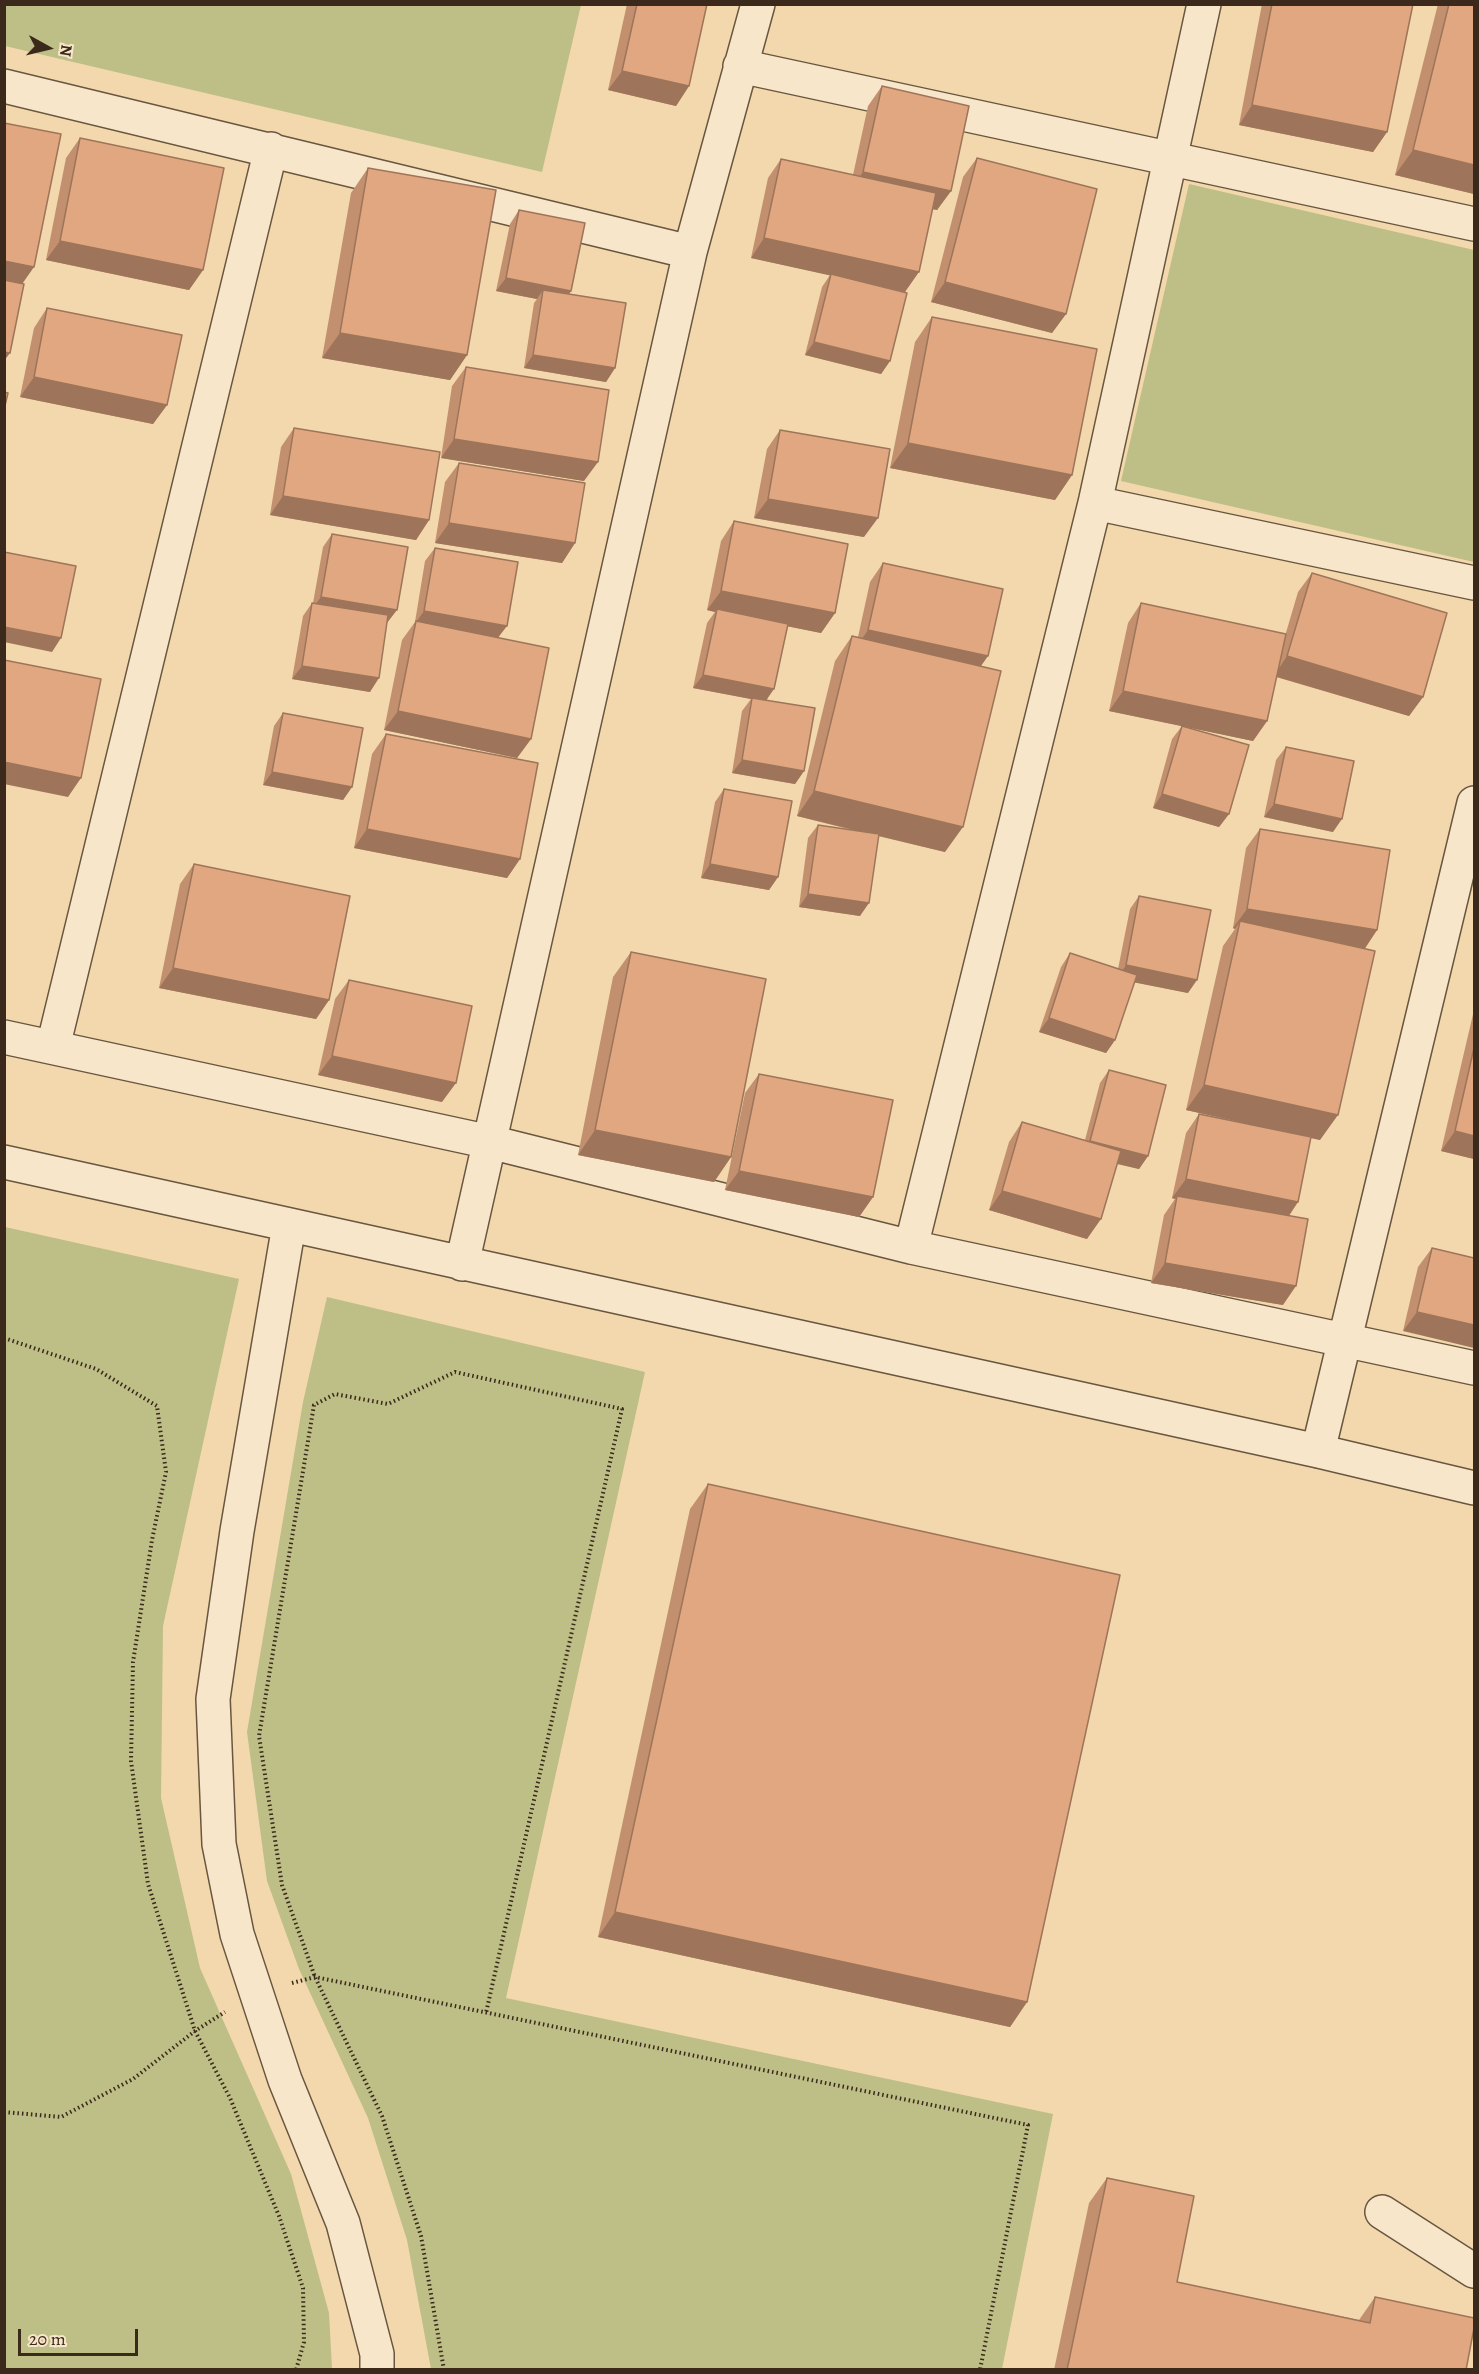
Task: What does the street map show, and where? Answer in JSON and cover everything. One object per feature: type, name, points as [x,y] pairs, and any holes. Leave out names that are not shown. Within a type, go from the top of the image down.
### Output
[{"type":"street","points":[[462,1264],[690,252],[758,4]]},
{"type":"street","points":[[911,1247],[1095,503],[1204,4]]},
{"type":"street","points":[[740,66],[1474,224]]},
{"type":"street","points":[[4,86],[690,252]]},
{"type":"street","points":[[53,1047],[270,149]]},
{"type":"street","points":[[1095,503],[1474,583]]},
{"type":"street","points":[[1318,1451],[1474,803]]},
{"type":"street","points":[[4,1037],[490,1142],[911,1247],[1474,1368]]},
{"type":"street","points":[[4,1162],[1318,1451],[1474,1488]]},
{"type":"street","points":[[289,1225],[237,1531],[213,1699],[219,1844],[237,1934],[285,2080],[343,2223],[377,2354],[377,2370]]},
{"type":"street","points":[[1382,2212],[1474,2271]]},
{"type":"path","points":[[4,1338],[96,1369],[157,1406],[166,1472],[152,1540],[134,1662],[131,1761],[148,1884],[195,2031],[230,2098],[279,2216],[303,2288],[304,2342],[296,2370]]},
{"type":"path","points":[[444,2370],[421,2236],[382,2116],[315,1977],[282,1885],[259,1736],[314,1405],[335,1394],[388,1404],[455,1372],[622,1409],[486,2013]]},
{"type":"path","points":[[4,2112],[61,2117],[133,2079],[195,2031],[256,1992],[315,1977],[1028,2125],[980,2370]]},
{"type":"green space","points":[[5,4],[581,5],[542,172],[5,46]]},
{"type":"green space","points":[[1189,184],[1474,250],[1474,562],[1121,481]]},
{"type":"green space","points":[[5,1227],[239,1279],[163,1626],[161,1798],[200,1968],[291,2174],[329,2313],[332,2369],[5,2369]]},
{"type":"green space","points":[[327,1297],[645,1372],[506,1998],[1053,2114],[1002,2369],[431,2369],[407,2240],[368,2118],[299,1969],[267,1881],[247,1732],[303,1402]]},
{"type":"building","points":[[637,4],[707,4],[689,86],[622,71]]},
{"type":"building","points":[[1272,4],[1413,4],[1387,132],[1252,105]]},
{"type":"building","points":[[1449,4],[1474,4],[1474,165],[1413,150]]},
{"type":"building","points":[[882,86],[969,106],[951,191],[863,172]]},
{"type":"building","points":[[4,123],[61,134],[34,267],[4,261]]},
{"type":"building","points":[[80,138],[224,168],[203,270],[60,241]]},
{"type":"building","points":[[977,158],[1097,189],[1066,314],[945,282]]},
{"type":"building","points":[[781,159],[936,193],[919,272],[764,238]]},
{"type":"building","points":[[368,168],[496,190],[467,355],[340,333]]},
{"type":"building","points":[[519,210],[585,223],[571,291],[506,278]]},
{"type":"building","points":[[831,274],[907,293],[890,361],[814,342]]},
{"type":"building","points":[[4,280],[24,284],[10,353],[4,352]]},
{"type":"building","points":[[543,290],[626,303],[615,368],[533,355]]},
{"type":"building","points":[[47,308],[182,335],[167,405],[34,377]]},
{"type":"building","points":[[932,317],[1097,349],[1072,475],[908,443]]},
{"type":"building","points":[[466,367],[609,390],[598,462],[454,439]]},
{"type":"building","points":[[4,392],[8,393],[4,410]]},
{"type":"building","points":[[294,428],[440,452],[429,520],[283,496]]},
{"type":"building","points":[[780,430],[890,449],[878,518],[768,499]]},
{"type":"building","points":[[459,463],[585,483],[575,543],[449,523]]},
{"type":"building","points":[[734,521],[848,544],[835,613],[721,591]]},
{"type":"building","points":[[332,534],[408,547],[397,610],[321,597]]},
{"type":"building","points":[[435,548],[518,562],[507,626],[424,611]]},
{"type":"building","points":[[4,552],[76,566],[61,638],[4,627]]},
{"type":"building","points":[[883,563],[1003,589],[988,656],[868,630]]},
{"type":"building","points":[[1312,573],[1447,613],[1423,697],[1287,656]]},
{"type":"building","points":[[312,603],[388,615],[379,678],[302,666]]},
{"type":"building","points":[[1141,603],[1286,634],[1267,721],[1123,691]]},
{"type":"building","points":[[717,609],[788,624],[774,689],[703,675]]},
{"type":"building","points":[[416,621],[549,648],[531,739],[398,711]]},
{"type":"building","points":[[852,636],[1001,671],[963,827],[814,791]]},
{"type":"building","points":[[4,660],[101,679],[81,778],[4,762]]},
{"type":"building","points":[[752,698],[815,708],[804,771],[742,760]]},
{"type":"building","points":[[283,713],[363,728],[352,787],[272,772]]},
{"type":"building","points":[[1182,726],[1249,745],[1229,814],[1162,794]]},
{"type":"building","points":[[386,734],[538,763],[520,859],[367,829]]},
{"type":"building","points":[[1286,747],[1354,761],[1342,819],[1274,804]]},
{"type":"building","points":[[724,789],[792,801],[778,877],[710,864]]},
{"type":"building","points":[[818,825],[879,834],[869,903],[808,894]]},
{"type":"building","points":[[1260,829],[1390,850],[1377,930],[1247,909]]},
{"type":"building","points":[[194,864],[350,896],[329,1000],[173,968]]},
{"type":"building","points":[[1139,896],[1211,910],[1197,980],[1126,965]]},
{"type":"building","points":[[1240,921],[1375,951],[1338,1115],[1204,1085]]},
{"type":"building","points":[[631,952],[766,979],[731,1157],[595,1130]]},
{"type":"building","points":[[1070,953],[1137,975],[1115,1040],[1049,1018]]},
{"type":"building","points":[[349,980],[472,1006],[456,1083],[332,1056]]},
{"type":"building","points":[[1474,1048],[1474,1136],[1455,1131]]},
{"type":"building","points":[[1109,1070],[1166,1085],[1148,1156],[1090,1141]]},
{"type":"building","points":[[759,1074],[893,1100],[873,1197],[739,1171]]},
{"type":"building","points":[[1199,1114],[1311,1137],[1298,1202],[1186,1179]]},
{"type":"building","points":[[1022,1122],[1121,1151],[1101,1219],[1002,1191]]},
{"type":"building","points":[[1177,1196],[1308,1219],[1296,1286],[1165,1263]]},
{"type":"building","points":[[1432,1248],[1474,1258],[1474,1325],[1417,1312]]},
{"type":"building","points":[[708,1484],[1120,1575],[1027,2002],[615,1912]]},
{"type":"building","points":[[1107,2178],[1194,2196],[1177,2282],[1370,2323],[1375,2297],[1474,2318],[1466,2370],[1067,2370]]}]
